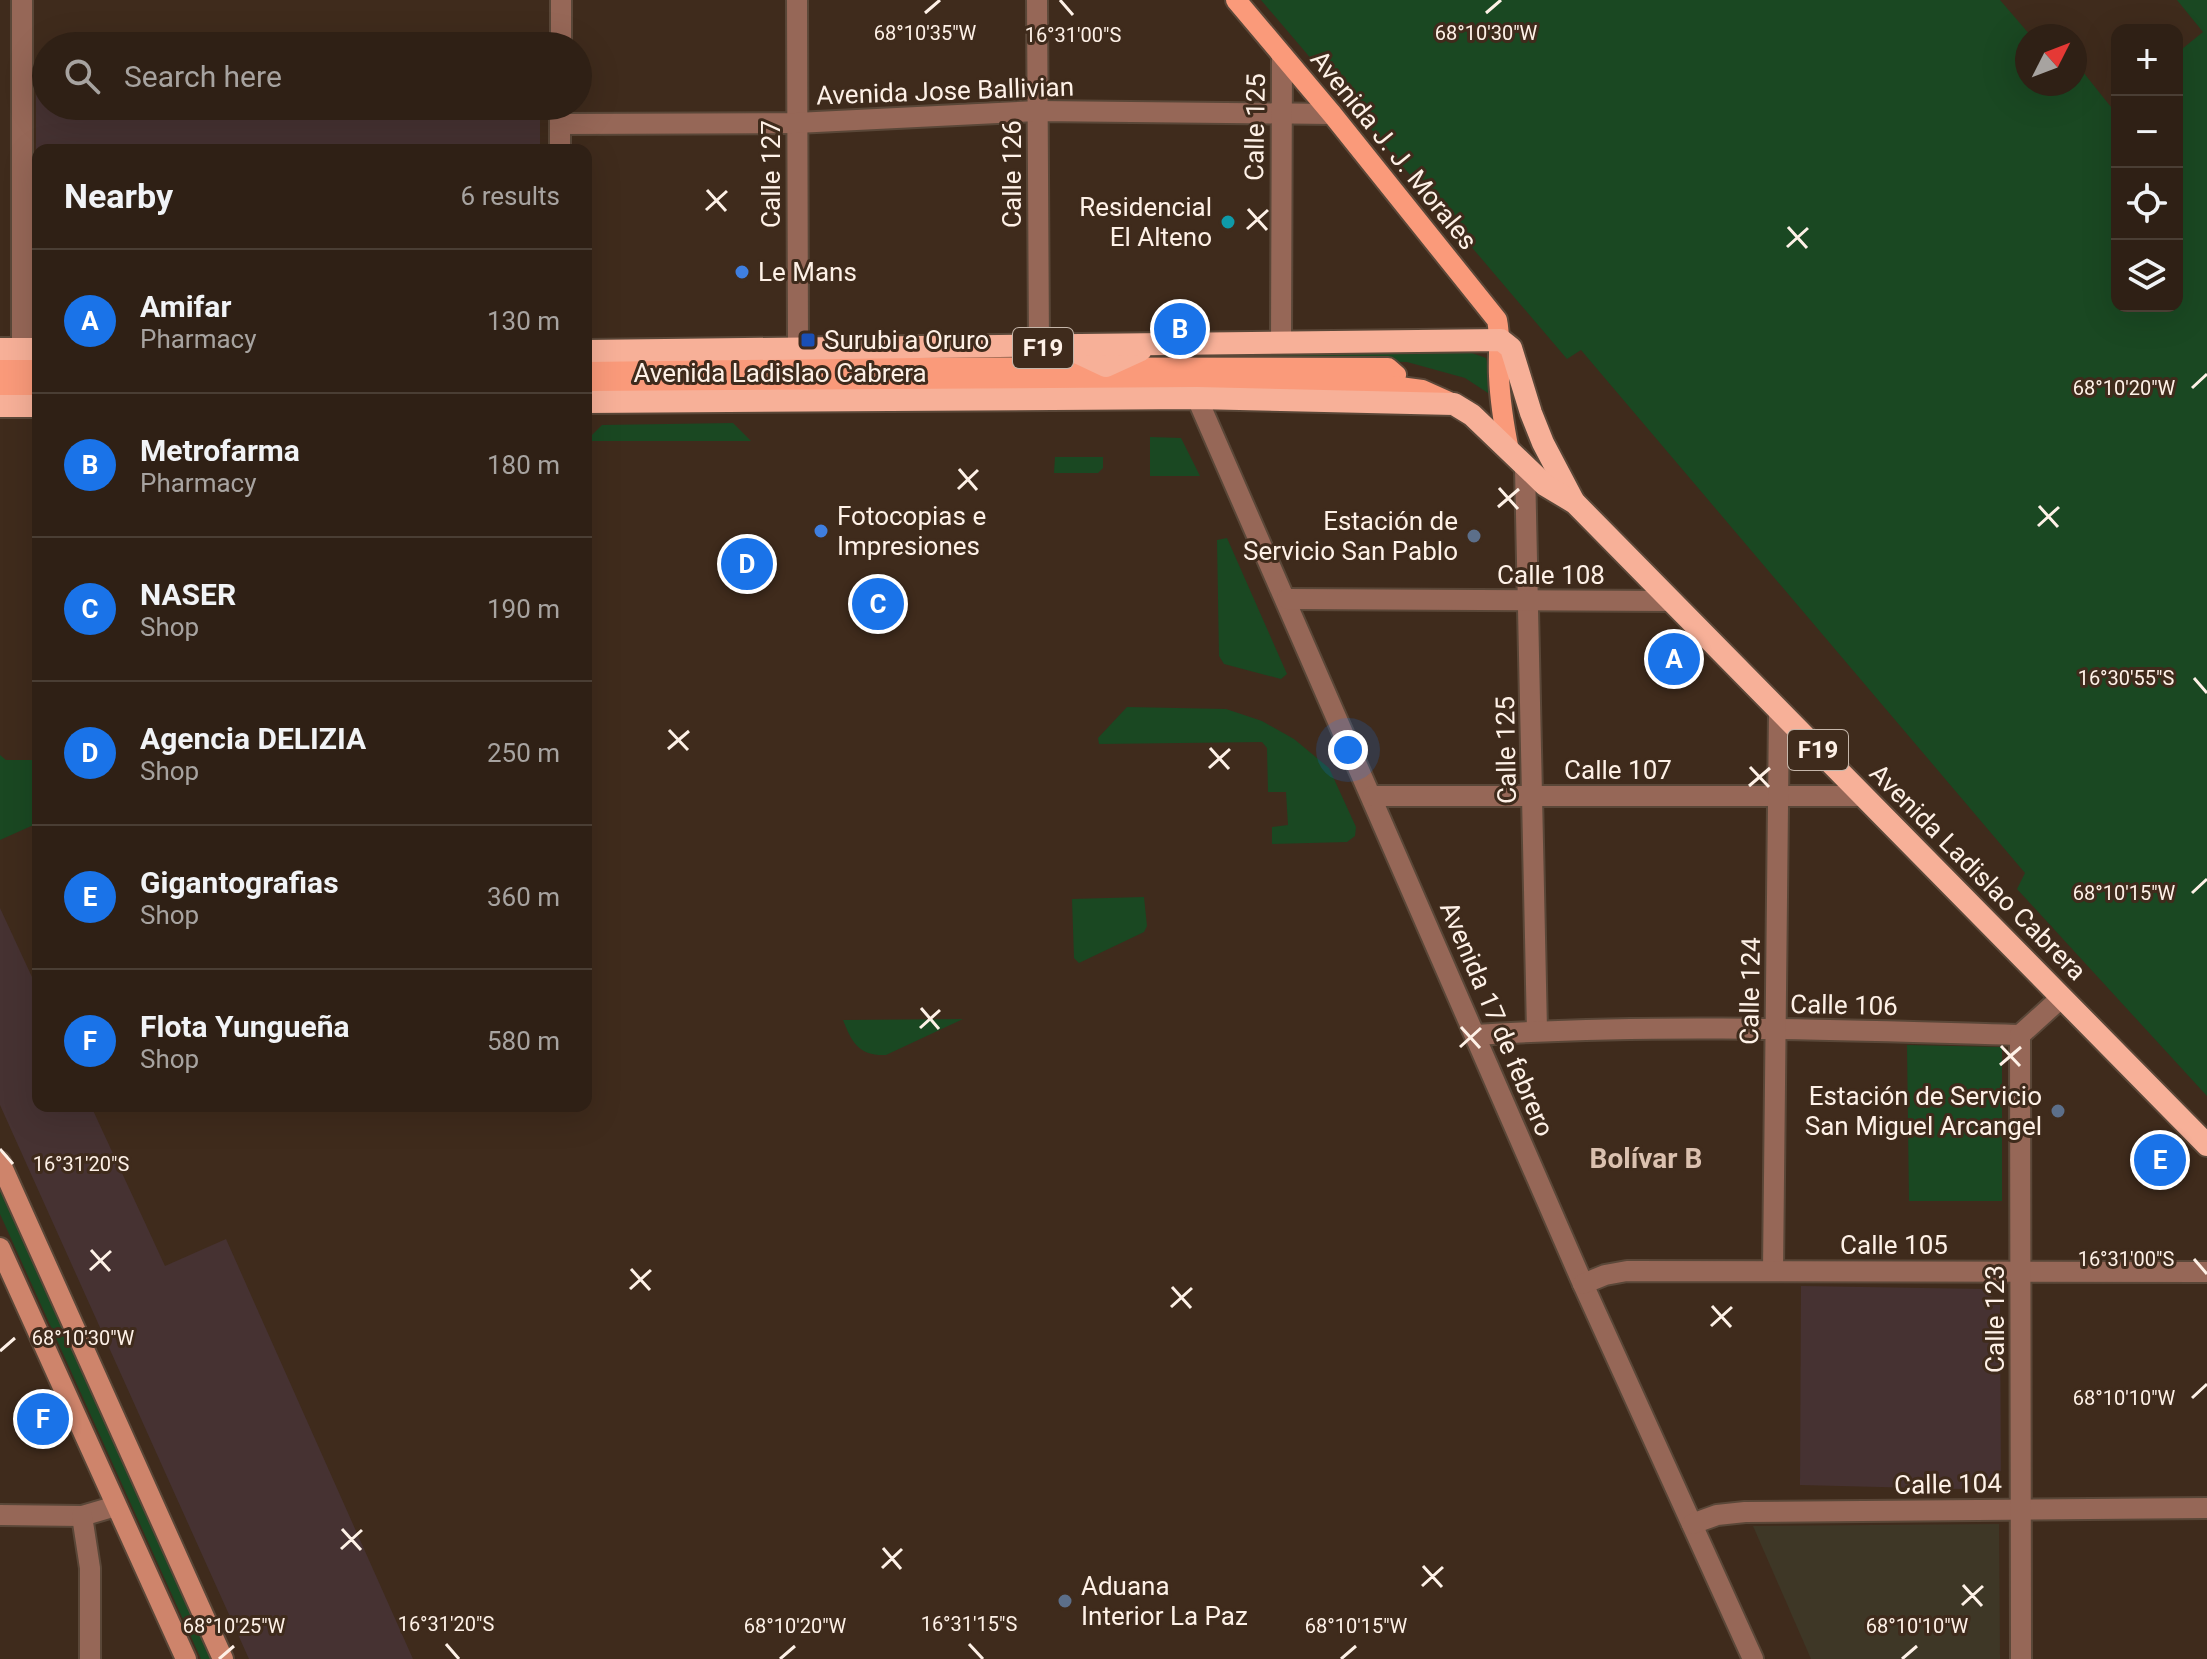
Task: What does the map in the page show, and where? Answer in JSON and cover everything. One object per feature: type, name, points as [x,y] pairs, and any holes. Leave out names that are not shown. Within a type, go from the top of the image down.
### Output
[{"type":"highway","name":"Avenida Ladislao Cabrera","points":[[592,351],[1039,348],[1501,340],[1511,348],[1543,443],[1575,503]]},
{"type":"highway","points":[[1066,347],[1106,366],[1153,345]]},
{"type":"highway","name":"Avenida Ladislao Cabrera","points":[[592,402],[1197,398],[1454,404],[1472,415],[1545,485],[1575,503],[2207,1145]]},
{"type":"highway","points":[[0,406],[32,406]]},
{"type":"main road","name":"Avenida J. J. Morales","points":[[1236,0],[1487,304],[1497,320],[1501,340]]},
{"type":"main road","points":[[1501,340],[1499,373],[1504,425],[1517,459]]},
{"type":"main road","name":"Avenida Ladislao Cabrera","points":[[592,367],[1106,366],[1390,377],[1454,404]]},
{"type":"main road","points":[[0,370],[32,369]]},
{"type":"main road","name":"Avenida Ladislao Cabrera","points":[[592,386],[1390,377]]},
{"type":"main road","points":[[0,388],[32,388]]},
{"type":"main road","points":[[0,1162],[223,1659]]},
{"type":"main road","points":[[2,1260],[186,1659]]},
{"type":"street","points":[[20,349],[22,0]]},
{"type":"street","points":[[561,0],[561,32]]},
{"type":"street","name":"Calle 127","points":[[797,0],[798,348]]},
{"type":"street","name":"Calle 126","points":[[1037,0],[1039,348]]},
{"type":"street","name":"Calle 125","points":[[1281,343],[1282,55]]},
{"type":"street","name":"Avenida Jose Ballivian","points":[[592,116],[796,123],[1038,111],[1332,114]]},
{"type":"street","points":[[560,120],[560,144]]},
{"type":"street","name":"Avenida 17 de febrero","points":[[1197,398],[1583,1284],[1753,1659]]},
{"type":"street","name":"Calle 125","points":[[1517,459],[1529,601],[1537,1031]]},
{"type":"street","name":"Calle 108","points":[[1287,599],[1672,601]]},
{"type":"street","name":"Calle 124","points":[[1773,1271],[1779,711]]},
{"type":"street","name":"Calle 107","points":[[1372,796],[1863,796]]},
{"type":"street","points":[[2020,1035],[2062,997]]},
{"type":"street","name":"Calle 106","points":[[1476,1035],[1537,1031],[1776,1029],[2020,1035]]},
{"type":"street","name":"Calle 123","points":[[2020,1035],[2021,1659]]},
{"type":"street","name":"Calle 105","points":[[1583,1284],[1627,1271],[2207,1272]]},
{"type":"street","points":[[0,1515],[82,1516],[116,1506]]},
{"type":"street","name":"Calle 104","points":[[1692,1524],[1717,1515],[1745,1512],[2207,1508]]},
{"type":"street","points":[[82,1516],[90,1568],[90,1659]]},
{"type":"shaded area","points":[[36,120],[540,120],[540,144],[36,144]]},
{"type":"shaded area","points":[[0,908],[32,977],[32,1112],[94,1112],[165,1266],[226,1239],[413,1659],[249,1659],[0,1105]]},
{"type":"shaded area","points":[[1801,1286],[1985,1289],[2000,1305],[2001,1490],[1800,1485]]},
{"type":"shaded area","points":[[1999,1524],[2000,1659],[1811,1659],[1753,1526]]},
{"type":"green space","points":[[1261,0],[2000,0],[2021,24],[2015,24],[2015,96],[2087,96],[2087,77],[2111,107],[2111,312],[2183,312],[2183,48],[2203,32],[2177,0],[2207,0],[2207,1096],[2017,889],[2025,873],[1581,350],[1567,359]]},
{"type":"green space","points":[[1469,352],[1486,358],[1492,380],[1491,395],[1465,378],[1407,362],[1139,357]]},
{"type":"green space","points":[[733,423],[751,441],[592,441],[592,435],[602,425]]},
{"type":"green space","points":[[1150,437],[1181,438],[1200,476],[1150,476]]},
{"type":"green space","points":[[1055,457],[1103,457],[1103,468],[1098,473],[1054,473]]},
{"type":"green space","points":[[1227,538],[1287,674],[1281,679],[1224,664],[1219,656],[1217,540]]},
{"type":"green space","points":[[1127,707],[1226,709],[1262,721],[1294,739],[1329,768],[1356,827],[1355,836],[1347,842],[1272,844],[1272,827],[1288,825],[1286,792],[1268,792],[1267,748],[1262,742],[1099,744],[1098,738]]},
{"type":"green space","points":[[0,755],[6,760],[32,760],[32,826],[0,840]]},
{"type":"green space","points":[[1144,897],[1147,926],[1144,932],[1079,963],[1074,958],[1072,899]]},
{"type":"green space","points":[[963,1019],[886,1055],[869,1053],[858,1046],[843,1020]]},
{"type":"green space","points":[[1907,1045],[2002,1047],[2002,1201],[1909,1201]]},
{"type":"green space","points":[[0,1189],[212,1659],[201,1659],[0,1214]]},
{"type":"place","name":"Residencial El Alteno","points":[[1228,222]]},
{"type":"place","name":"Le Mans","points":[[742,272]]},
{"type":"place","name":"Metrofarma","points":[[1180,329]]},
{"type":"place","name":"Surubi a Oruro","points":[[808,340]]},
{"type":"place","name":"Fotocopias e Impresiones","points":[[821,531]]},
{"type":"place","name":"Estación de Servicio San Pablo","points":[[1474,536]]},
{"type":"place","name":"Agencia DELIZIA","points":[[747,564]]},
{"type":"place","name":"NASER","points":[[878,604]]},
{"type":"place","name":"Amifar","points":[[1674,659]]},
{"type":"place","name":"Estación de Servicio San Miguel Arcangel","points":[[2058,1111]]},
{"type":"place","name":"Gigantografias","points":[[2160,1160]]},
{"type":"place","name":"Flota Yungueña","points":[[43,1419]]},
{"type":"place","name":"Aduana Interior La Paz","points":[[1065,1601]]},
{"type":"district","name":"Bolívar B","points":[[1646,1158]]}]
